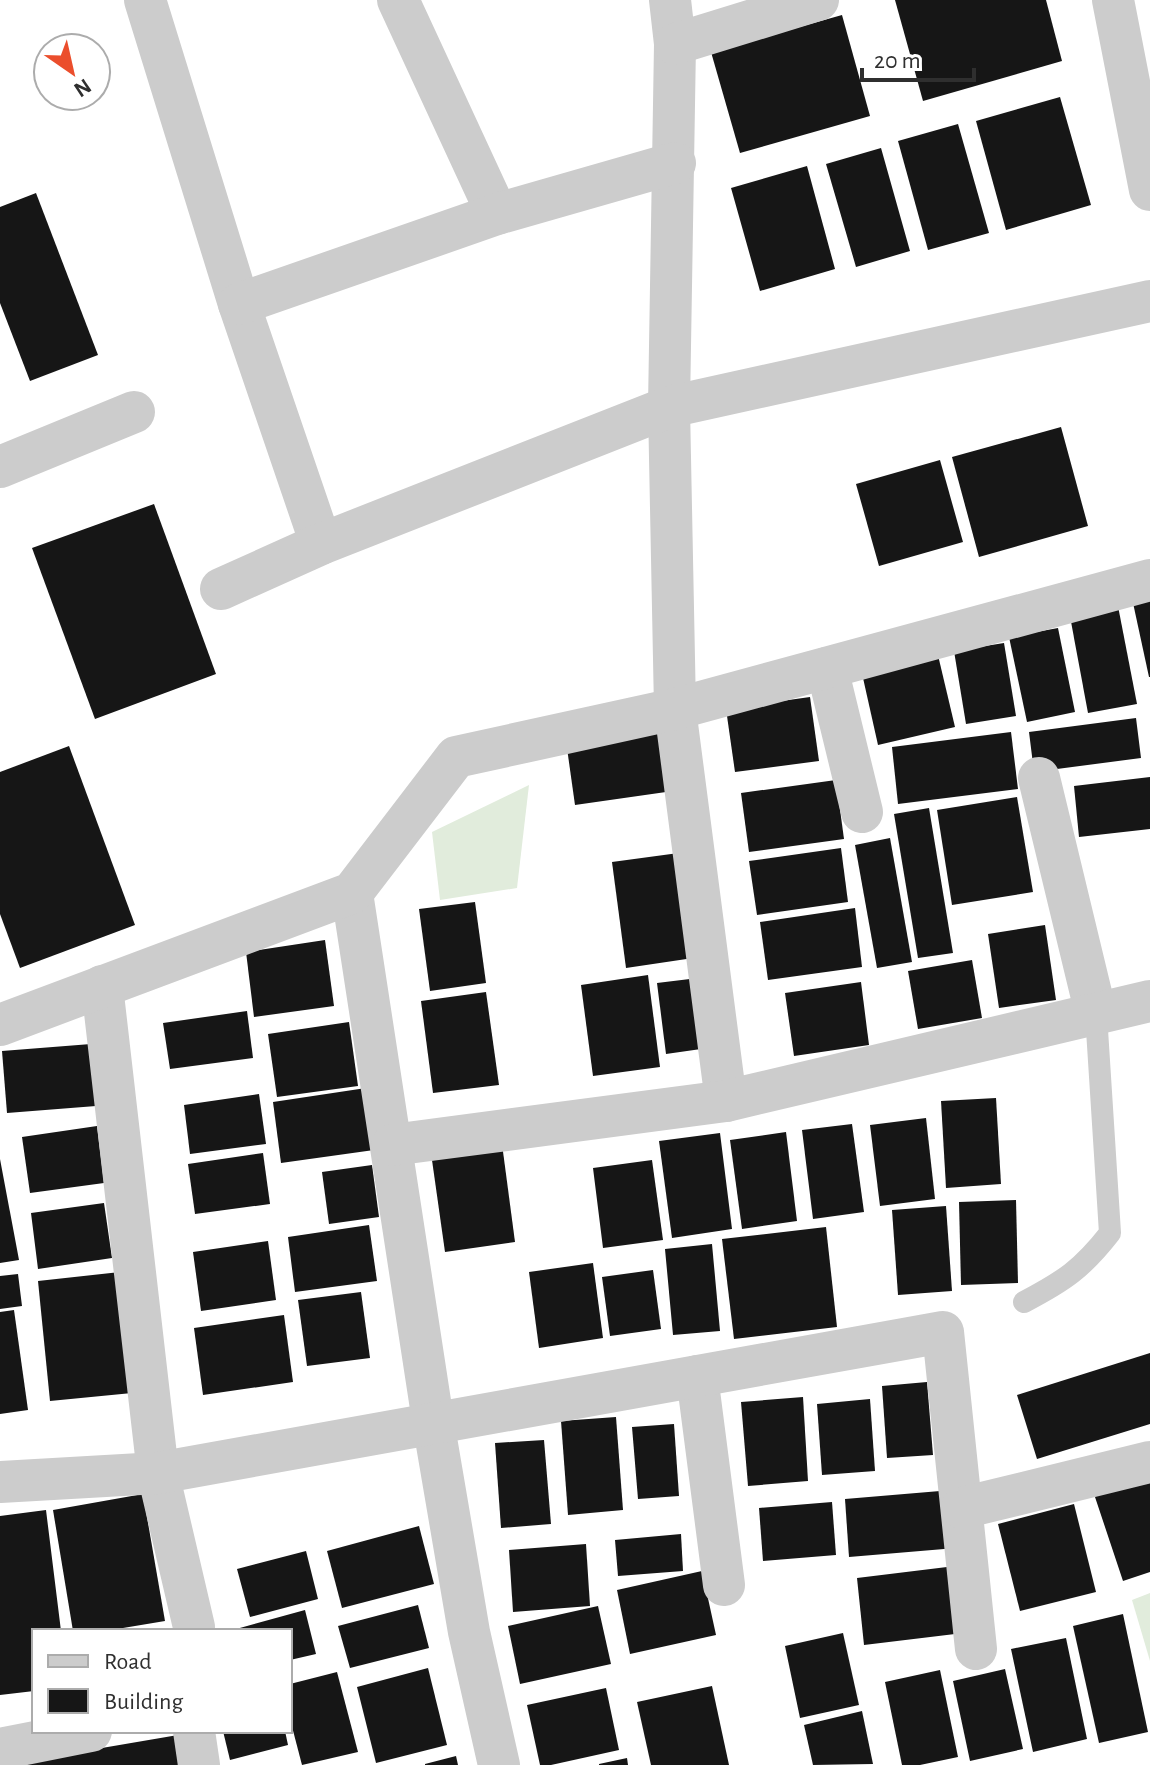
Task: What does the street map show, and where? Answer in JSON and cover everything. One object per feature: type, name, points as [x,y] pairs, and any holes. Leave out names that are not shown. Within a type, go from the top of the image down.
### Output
[{"type":"street","points":[[145,0],[239,304],[321,544]]},
{"type":"street","points":[[398,0],[497,214]]},
{"type":"street","points":[[670,0],[675,44],[669,407],[675,709],[726,1101]]},
{"type":"street","points":[[675,44],[818,0]]},
{"type":"street","points":[[1113,0],[1150,190]]},
{"type":"street","points":[[239,304],[497,214],[675,163]]},
{"type":"street","points":[[221,589],[321,544],[669,407],[1150,301]]},
{"type":"street","points":[[0,467],[134,412]]},
{"type":"street","points":[[0,1025],[352,893],[456,757],[675,709],[1150,580]]},
{"type":"street","points":[[827,668],[862,812]]},
{"type":"street","points":[[1039,778],[1096,1014]]},
{"type":"street","points":[[352,893],[433,1421],[469,1632],[499,1765]]},
{"type":"street","points":[[102,986],[158,1473],[194,1627]]},
{"type":"street","points":[[392,1145],[726,1101],[1150,1001]]},
{"type":"street","points":[[0,1482],[158,1473],[433,1421],[943,1332],[976,1649]]},
{"type":"street","points":[[697,1376],[724,1585]]},
{"type":"street","points":[[962,1508],[1150,1462]]},
{"type":"street","points":[[0,1749],[81,1733]]},
{"type":"street","points":[[194,1733],[199,1765]]},
{"type":"lane","points":[[1024,1302],[1060,1283],[1088,1261],[1110,1233],[1096,1014]]},
{"type":"green space","points":[[529,785],[517,888],[440,900],[432,832]]},
{"type":"green space","points":[[1150,1593],[1150,1661],[1132,1600]]},
{"type":"building","points":[[895,0],[1046,0],[1062,61],[923,101]]},
{"type":"building","points":[[842,15],[870,116],[740,153],[711,52]]},
{"type":"building","points":[[1060,97],[1091,205],[1006,230],[976,121]]},
{"type":"building","points":[[958,124],[989,233],[928,250],[898,141]]},
{"type":"building","points":[[881,148],[910,251],[856,267],[826,164]]},
{"type":"building","points":[[807,166],[835,269],[760,291],[731,188]]},
{"type":"building","points":[[36,193],[98,355],[30,381],[0,303],[0,207]]},
{"type":"building","points":[[1061,427],[1088,526],[979,557],[952,457]]},
{"type":"building","points":[[940,460],[963,542],[879,566],[856,484]]},
{"type":"building","points":[[154,504],[216,674],[95,719],[32,548]]},
{"type":"building","points":[[1150,585],[1150,677],[1149,677],[1130,589]]},
{"type":"building","points":[[1117,601],[1137,704],[1088,713],[1069,611]]},
{"type":"building","points":[[1058,628],[1075,712],[1027,722],[1009,637]]},
{"type":"building","points":[[1004,643],[1016,716],[966,724],[954,651]]},
{"type":"building","points":[[937,651],[955,727],[878,745],[861,669]]},
{"type":"building","points":[[810,697],[819,761],[735,772],[726,709]]},
{"type":"building","points":[[1136,718],[1141,758],[1034,772],[1029,732]]},
{"type":"building","points":[[663,720],[673,791],[575,805],[565,734]]},
{"type":"building","points":[[1011,732],[1018,789],[898,804],[892,747]]},
{"type":"building","points":[[69,746],[135,925],[20,968],[0,914],[0,772]]},
{"type":"building","points":[[1150,777],[1150,829],[1079,837],[1074,786]]},
{"type":"building","points":[[836,780],[844,839],[749,852],[741,793]]},
{"type":"building","points":[[1017,797],[1033,892],[952,905],[937,810]]},
{"type":"building","points":[[929,808],[953,953],[918,958],[894,814]]},
{"type":"building","points":[[890,838],[912,962],[877,968],[855,845]]},
{"type":"building","points":[[841,848],[848,902],[757,915],[749,861]]},
{"type":"building","points":[[686,852],[700,957],[626,968],[612,862]]},
{"type":"building","points":[[475,902],[486,983],[430,991],[419,909]]},
{"type":"building","points":[[855,908],[862,967],[768,980],[760,922]]},
{"type":"building","points":[[1045,925],[1056,1000],[999,1008],[988,934]]},
{"type":"building","points":[[325,940],[334,1006],[254,1017],[246,952]]},
{"type":"building","points":[[972,960],[982,1018],[918,1029],[908,971]]},
{"type":"building","points":[[648,975],[660,1067],[593,1076],[581,985]]},
{"type":"building","points":[[698,978],[708,1048],[666,1054],[657,983]]},
{"type":"building","points":[[861,982],[869,1045],[794,1056],[785,993]]},
{"type":"building","points":[[486,992],[499,1085],[433,1093],[421,1001]]},
{"type":"building","points":[[247,1011],[253,1058],[170,1069],[163,1023]]},
{"type":"building","points":[[349,1022],[358,1086],[277,1097],[268,1034]]},
{"type":"building","points":[[91,1044],[96,1106],[7,1113],[2,1051]]},
{"type":"building","points":[[366,1088],[374,1150],[281,1163],[273,1102]]},
{"type":"building","points":[[259,1094],[266,1144],[190,1154],[184,1105]]},
{"type":"building","points":[[996,1098],[1001,1184],[946,1188],[941,1101]]},
{"type":"building","points":[[926,1118],[935,1199],[880,1206],[870,1125]]},
{"type":"building","points":[[852,1124],[864,1212],[813,1219],[802,1130]]},
{"type":"building","points":[[97,1126],[104,1183],[30,1193],[22,1137]]},
{"type":"building","points":[[786,1132],[797,1221],[742,1229],[730,1140]]},
{"type":"building","points":[[720,1133],[732,1229],[672,1238],[659,1141]]},
{"type":"building","points":[[502,1144],[515,1242],[445,1252],[431,1153]]},
{"type":"building","points":[[263,1153],[270,1204],[195,1214],[188,1164]]},
{"type":"building","points":[[0,1159],[19,1260],[0,1263]]},
{"type":"building","points":[[652,1160],[663,1240],[603,1248],[593,1168]]},
{"type":"building","points":[[372,1165],[379,1217],[329,1224],[322,1172]]},
{"type":"building","points":[[1016,1200],[1018,1283],[961,1285],[959,1202]]},
{"type":"building","points":[[104,1203],[112,1258],[38,1269],[31,1213]]},
{"type":"building","points":[[946,1206],[952,1291],[898,1295],[892,1210]]},
{"type":"building","points":[[369,1225],[377,1281],[295,1292],[288,1237]]},
{"type":"building","points":[[826,1227],[837,1327],[734,1339],[722,1239]]},
{"type":"building","points":[[268,1241],[276,1300],[201,1311],[193,1252]]},
{"type":"building","points":[[712,1244],[720,1331],[673,1335],[665,1249]]},
{"type":"building","points":[[593,1263],[603,1338],[539,1348],[529,1272]]},
{"type":"building","points":[[653,1270],[661,1329],[610,1336],[602,1277]]},
{"type":"building","points":[[120,1272],[132,1393],[50,1401],[38,1281]]},
{"type":"building","points":[[18,1274],[22,1306],[0,1309],[0,1276]]},
{"type":"building","points":[[361,1292],[370,1358],[307,1366],[298,1300]]},
{"type":"building","points":[[14,1310],[28,1410],[0,1414],[0,1312]]},
{"type":"building","points":[[284,1315],[293,1382],[203,1395],[194,1328]]},
{"type":"building","points":[[1150,1353],[1150,1424],[1037,1459],[1017,1395]]},
{"type":"building","points":[[927,1382],[933,1455],[887,1458],[882,1386]]},
{"type":"building","points":[[803,1397],[808,1481],[748,1486],[741,1402]]},
{"type":"building","points":[[870,1399],[875,1471],[822,1475],[817,1404]]},
{"type":"building","points":[[616,1417],[623,1510],[568,1515],[561,1421]]},
{"type":"building","points":[[674,1424],[679,1496],[638,1499],[632,1427]]},
{"type":"building","points":[[544,1440],[551,1524],[501,1528],[495,1443]]},
{"type":"building","points":[[1150,1476],[1150,1572],[1123,1581],[1094,1494]]},
{"type":"building","points":[[952,1490],[956,1548],[849,1557],[845,1499]]},
{"type":"building","points":[[143,1494],[165,1621],[117,1629],[73,1629],[53,1510]]},
{"type":"building","points":[[832,1502],[836,1555],[763,1561],[759,1508]]},
{"type":"building","points":[[1074,1504],[1096,1592],[1020,1611],[998,1524]]},
{"type":"building","points":[[46,1510],[61,1629],[32,1629],[32,1691],[0,1695],[0,1516]]},
{"type":"building","points":[[419,1526],[434,1584],[342,1608],[327,1551]]},
{"type":"building","points":[[681,1534],[683,1571],[618,1576],[615,1540]]},
{"type":"building","points":[[586,1544],[590,1606],[513,1612],[509,1550]]},
{"type":"building","points":[[306,1551],[318,1599],[250,1617],[237,1569]]},
{"type":"building","points":[[947,1567],[955,1634],[864,1645],[857,1578]]},
{"type":"building","points":[[702,1571],[716,1635],[630,1654],[617,1590]]},
{"type":"building","points":[[418,1605],[429,1648],[350,1668],[338,1626]]},
{"type":"building","points":[[598,1606],[611,1664],[520,1684],[508,1626]]},
{"type":"building","points":[[305,1610],[316,1654],[292,1660],[292,1629],[236,1629]]},
{"type":"building","points":[[1123,1614],[1148,1732],[1099,1743],[1073,1626]]},
{"type":"building","points":[[843,1633],[859,1705],[800,1718],[785,1646]]},
{"type":"building","points":[[1066,1638],[1087,1739],[1033,1752],[1011,1649]]},
{"type":"building","points":[[428,1668],[447,1745],[376,1763],[357,1687]]},
{"type":"building","points":[[1005,1669],[1023,1749],[970,1761],[953,1681]]},
{"type":"building","points":[[940,1670],[958,1757],[920,1765],[902,1765],[885,1682]]},
{"type":"building","points":[[337,1672],[358,1752],[302,1765],[292,1727],[292,1683]]},
{"type":"building","points":[[712,1686],[729,1765],[651,1765],[637,1702]]},
{"type":"building","points":[[606,1688],[619,1750],[540,1765],[527,1705]]},
{"type":"building","points":[[862,1711],[873,1764],[813,1765],[804,1725]]},
{"type":"building","points":[[223,1733],[285,1733],[288,1745],[230,1760]]},
{"type":"building","points":[[178,1735],[183,1765],[14,1765],[14,1763]]},
{"type":"building","points":[[456,1756],[458,1765],[425,1765],[425,1764]]},
{"type":"building","points":[[627,1758],[628,1765],[599,1765],[599,1764]]}]
